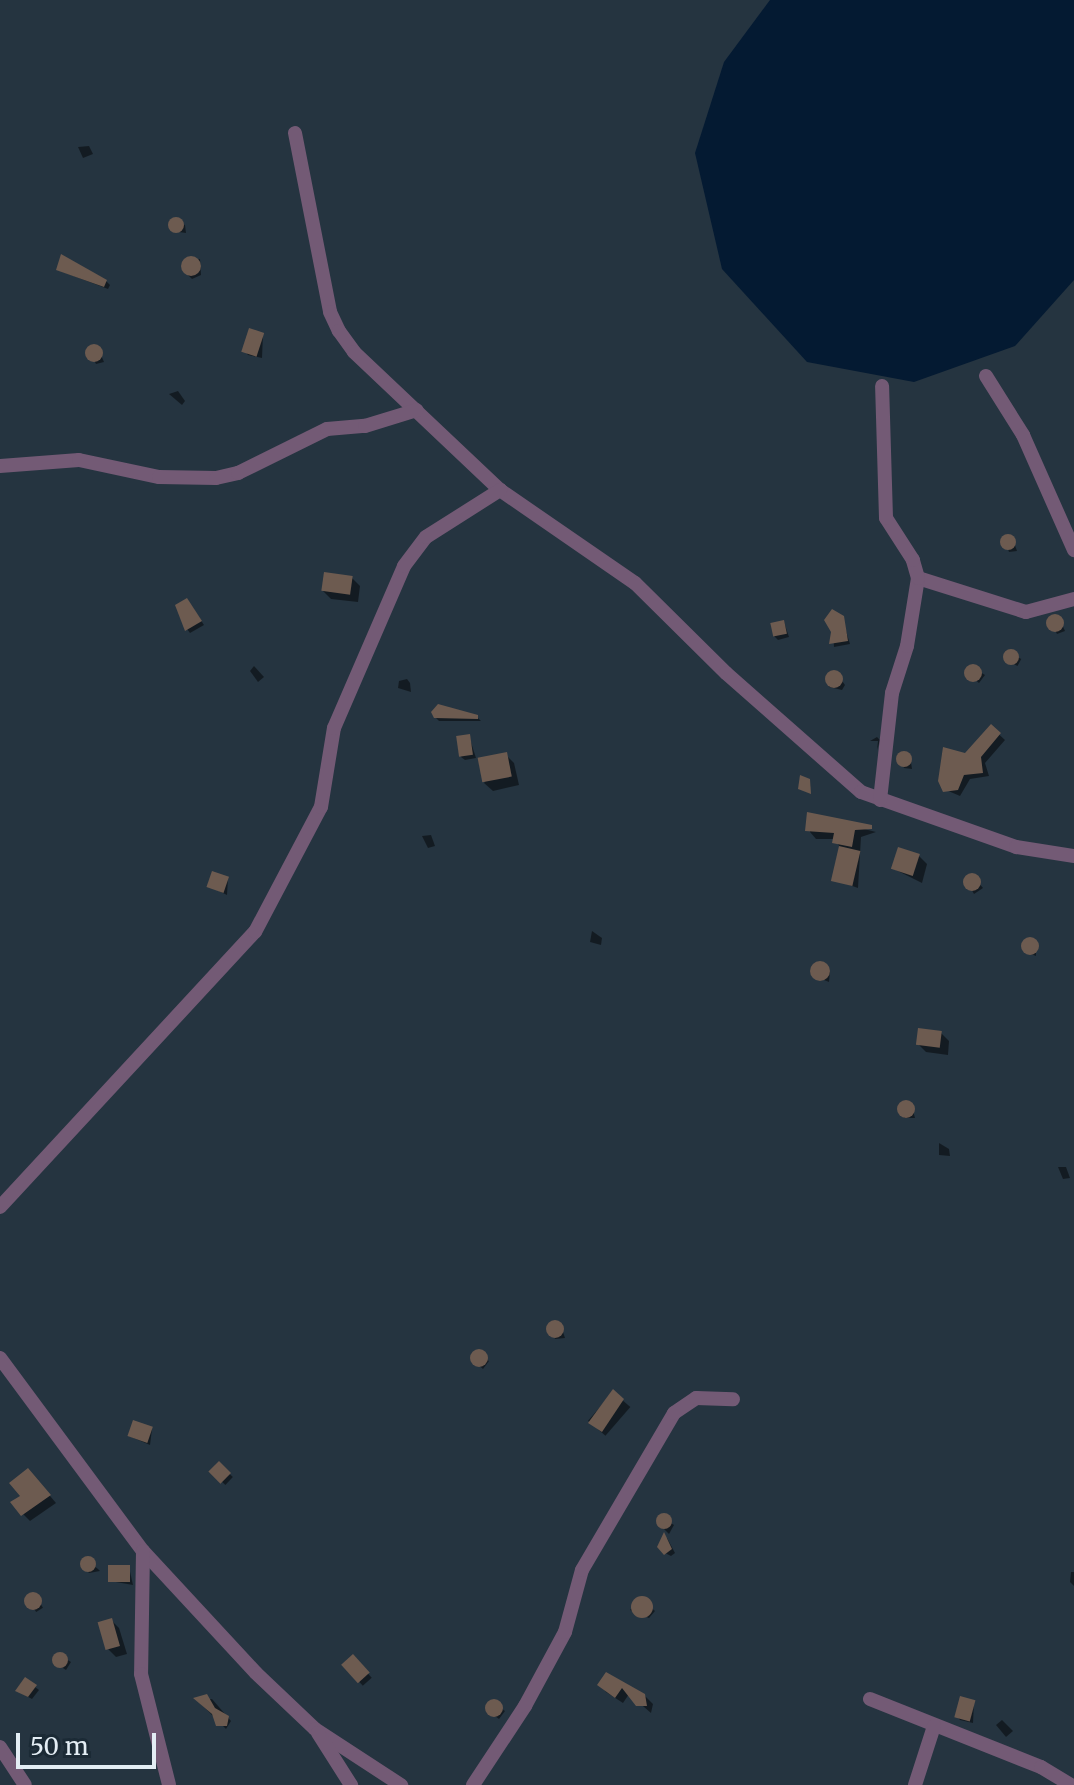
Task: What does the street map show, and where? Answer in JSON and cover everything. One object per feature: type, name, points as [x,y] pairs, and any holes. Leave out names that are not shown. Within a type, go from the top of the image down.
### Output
[{"type":"street","points":[[295,133],[330,312],[354,352],[500,490],[635,583],[847,782],[880,800],[1016,847],[1074,856]]},
{"type":"street","points":[[986,376],[1023,435],[1074,550]]},
{"type":"street","points":[[880,800],[892,693],[907,646],[918,578],[913,560],[886,518],[882,386]]},
{"type":"street","points":[[0,466],[79,460],[159,477],[216,478],[238,473],[327,429],[365,426],[417,410]]},
{"type":"street","points":[[0,1207],[255,932],[321,807],[334,728],[408,558],[426,537],[500,490]]},
{"type":"street","points":[[918,578],[1026,612],[1074,599]]},
{"type":"street","points":[[0,1358],[143,1551],[315,1729],[351,1785]]},
{"type":"street","points":[[473,1785],[525,1706],[565,1632],[582,1570],[674,1413],[696,1398],[733,1399]]},
{"type":"street","points":[[143,1551],[141,1674],[169,1785]]},
{"type":"street","points":[[870,1699],[1041,1767],[1071,1785]]},
{"type":"street","points":[[915,1785],[934,1726]]},
{"type":"street","points":[[315,1729],[401,1785]]},
{"type":"street","points":[[0,1747],[25,1785]]},
{"type":"water","points":[[770,0],[1074,0],[1074,280],[1015,346],[914,382],[807,362],[722,269],[695,153],[724,62]]},
{"type":"building","points":[[173,217],[179,217],[184,225],[182,231],[173,233],[168,228],[168,222]]},
{"type":"building","points":[[61,254],[107,280],[104,287],[56,270]]},
{"type":"building","points":[[187,256],[195,256],[201,266],[195,276],[187,276],[181,270],[181,262]]},
{"type":"building","points":[[249,328],[264,333],[256,357],[241,352]]},
{"type":"building","points":[[94,344],[103,353],[94,362],[85,353]]},
{"type":"building","points":[[1005,534],[1011,534],[1016,542],[1014,548],[1005,550],[1000,545],[1000,539]]},
{"type":"building","points":[[324,572],[353,576],[350,595],[321,591]]},
{"type":"building","points":[[187,598],[202,621],[185,631],[175,605]]},
{"type":"building","points":[[832,609],[844,616],[848,641],[829,644],[831,632],[824,620]]},
{"type":"building","points":[[1055,614],[1064,623],[1055,632],[1046,623]]},
{"type":"building","points":[[784,620],[787,634],[773,637],[770,623]]},
{"type":"building","points":[[1011,649],[1017,651],[1017,663],[1011,665],[1005,663],[1003,657],[1005,651]]},
{"type":"building","points":[[973,664],[982,673],[973,682],[964,673]]},
{"type":"building","points":[[834,670],[843,679],[834,688],[825,679]]},
{"type":"building","points":[[438,704],[478,715],[478,719],[434,718],[431,712]]},
{"type":"building","points":[[991,724],[1001,733],[981,757],[983,773],[964,775],[958,790],[943,792],[938,781],[943,747],[965,753]]},
{"type":"building","points":[[470,734],[473,755],[459,757],[456,736]]},
{"type":"building","points":[[901,751],[907,751],[912,759],[910,765],[901,767],[896,762],[896,756]]},
{"type":"building","points":[[507,752],[512,777],[482,782],[478,758]]},
{"type":"building","points":[[800,775],[810,779],[811,794],[798,789]]},
{"type":"building","points":[[807,812],[872,825],[872,829],[855,830],[852,847],[832,843],[834,833],[805,831]]},
{"type":"building","points":[[839,846],[860,851],[852,886],[831,881]]},
{"type":"building","points":[[898,847],[920,854],[913,876],[891,869]]},
{"type":"building","points":[[212,871],[229,877],[223,893],[206,887]]},
{"type":"building","points":[[972,873],[981,882],[972,891],[963,882]]},
{"type":"building","points":[[1030,937],[1039,946],[1030,955],[1021,946]]},
{"type":"building","points":[[820,961],[827,964],[830,971],[827,978],[820,981],[813,978],[810,971],[813,964]]},
{"type":"building","points":[[918,1028],[942,1031],[940,1048],[916,1045]]},
{"type":"building","points":[[902,1100],[910,1100],[915,1109],[913,1116],[902,1118],[897,1113],[897,1105]]},
{"type":"building","points":[[555,1320],[564,1329],[555,1338],[546,1329]]},
{"type":"building","points":[[479,1349],[488,1358],[479,1367],[470,1358]]},
{"type":"building","points":[[613,1389],[624,1399],[602,1432],[588,1423]]},
{"type":"building","points":[[133,1420],[153,1427],[147,1443],[127,1436]]},
{"type":"building","points":[[219,1461],[231,1473],[220,1484],[208,1472]]},
{"type":"building","points":[[28,1468],[51,1495],[21,1516],[10,1502],[20,1496],[9,1483]]},
{"type":"building","points":[[661,1513],[667,1513],[672,1521],[670,1527],[661,1529],[656,1524],[656,1518]]},
{"type":"building","points":[[664,1532],[672,1549],[664,1555],[657,1547]]},
{"type":"building","points":[[88,1556],[94,1558],[94,1570],[88,1572],[82,1570],[80,1564],[82,1558]]},
{"type":"building","points":[[108,1565],[130,1565],[130,1582],[108,1582]]},
{"type":"building","points":[[33,1592],[42,1601],[33,1610],[24,1601]]},
{"type":"building","points":[[642,1596],[650,1599],[653,1607],[650,1615],[642,1618],[634,1615],[631,1607],[634,1599]]},
{"type":"building","points":[[112,1618],[120,1646],[106,1650],[98,1622]]},
{"type":"building","points":[[57,1652],[63,1652],[68,1660],[66,1666],[57,1668],[52,1663],[52,1657]]},
{"type":"building","points":[[353,1654],[370,1673],[358,1683],[341,1665]]},
{"type":"building","points":[[606,1672],[645,1694],[647,1706],[636,1706],[622,1688],[615,1698],[597,1685]]},
{"type":"building","points":[[25,1677],[37,1685],[28,1697],[15,1691]]},
{"type":"building","points":[[207,1694],[215,1708],[229,1716],[227,1726],[216,1726],[212,1714],[193,1698]]},
{"type":"building","points":[[960,1696],[975,1700],[970,1721],[954,1717]]},
{"type":"building","points":[[494,1699],[503,1708],[494,1717],[485,1708]]}]
